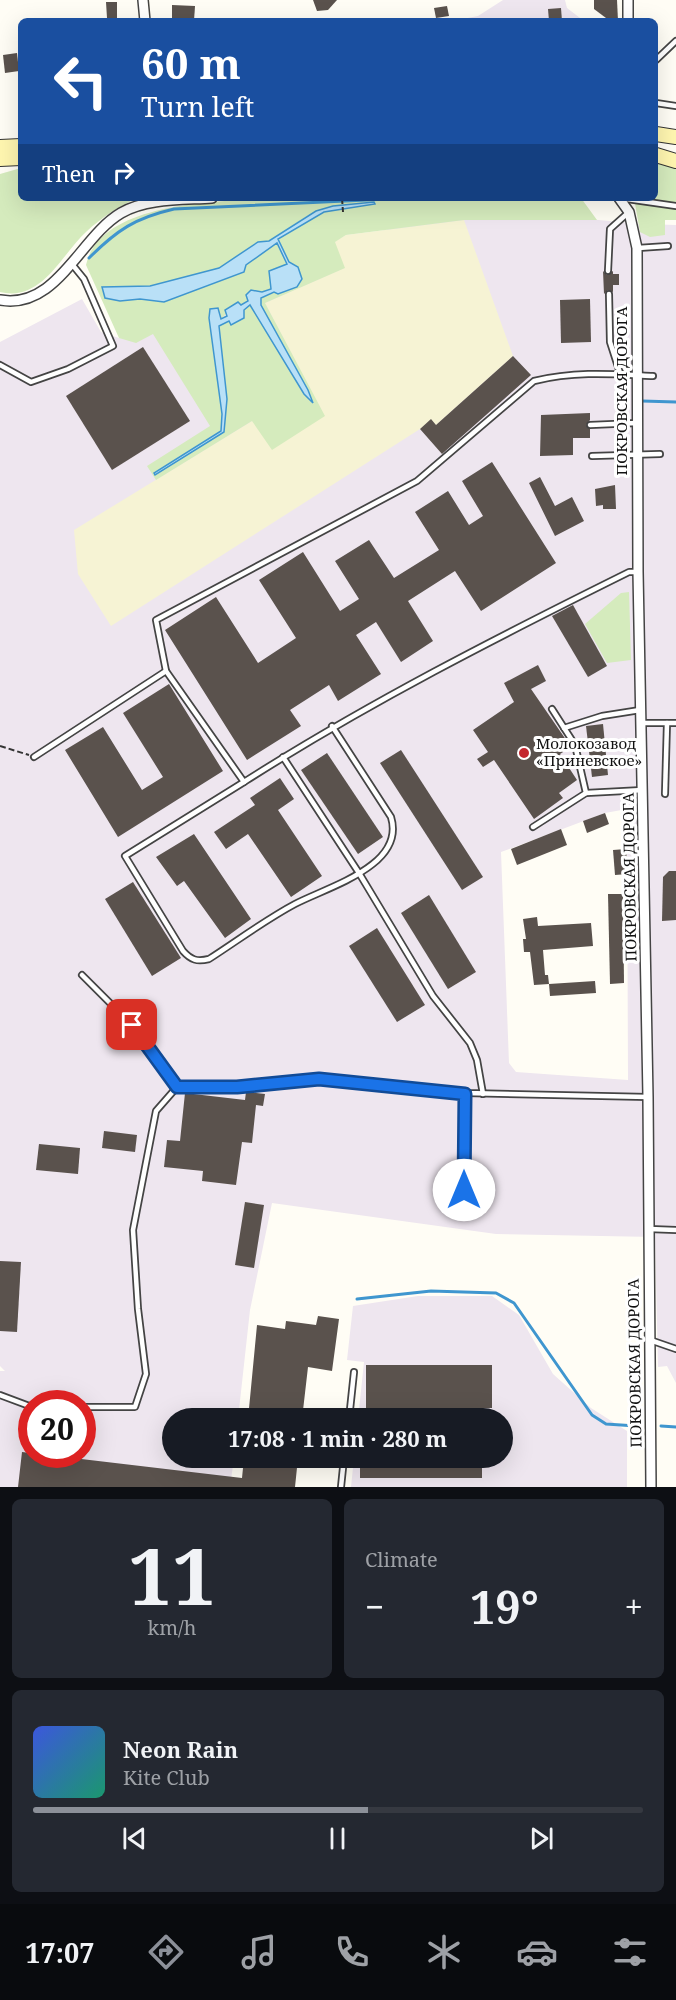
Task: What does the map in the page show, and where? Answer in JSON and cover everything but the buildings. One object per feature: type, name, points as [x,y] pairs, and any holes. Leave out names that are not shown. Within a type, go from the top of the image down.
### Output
[{"type":"main road","points":[[658,134],[676,137]]},
{"type":"main road","points":[[0,147],[18,146]]},
{"type":"main road","points":[[658,148],[676,152]]},
{"type":"main road","points":[[658,156],[676,160]]},
{"type":"main road","points":[[0,159],[18,158]]},
{"type":"street","points":[[143,0],[145,18]]},
{"type":"street","points":[[628,0],[628,18]]},
{"type":"street","points":[[0,300],[14,302],[34,296],[52,283],[107,222],[124,211],[172,201]]},
{"type":"street","name":"ПОКРОВСКАЯ ДОРОГА","points":[[622,201],[628,212],[637,248],[638,572],[648,1098],[651,1487]]},
{"type":"lane","points":[[658,58],[676,41]]},
{"type":"lane","points":[[658,103],[676,106]]},
{"type":"lane","points":[[641,201],[676,206]]},
{"type":"lane","points":[[608,271],[610,229],[628,212]]},
{"type":"lane","points":[[637,248],[668,246]]},
{"type":"lane","points":[[0,365],[31,382],[68,369],[112,346],[84,279],[71,263]]},
{"type":"lane","points":[[609,294],[610,342],[612,355],[620,373]]},
{"type":"lane","points":[[244,782],[166,671],[156,620],[417,481],[534,381],[558,375],[620,373],[653,376]]},
{"type":"lane","points":[[590,425],[637,423]]},
{"type":"lane","points":[[592,456],[660,454]]},
{"type":"lane","points":[[332,726],[391,817],[395,829],[387,850],[341,885],[295,904],[209,960],[200,962],[189,958],[125,856],[332,726],[518,627],[628,572],[638,572]]},
{"type":"lane","points":[[34,757],[166,671]]},
{"type":"lane","points":[[552,709],[575,745],[586,793]]},
{"type":"lane","points":[[564,728],[602,716],[642,710]]},
{"type":"lane","points":[[642,723],[676,723]]},
{"type":"lane","points":[[665,794],[667,723]]},
{"type":"lane","points":[[283,757],[359,873],[434,996],[470,1043],[477,1060],[483,1094]]},
{"type":"lane","points":[[533,827],[586,793],[643,790]]},
{"type":"lane","points":[[82,975],[132,1025],[177,1087]]},
{"type":"lane","points":[[96,1407],[135,1407],[147,1374],[138,1309],[133,1230],[156,1110],[177,1087],[237,1087],[319,1079],[465,1094],[648,1098]]},
{"type":"lane","points":[[464,1190],[465,1094]]},
{"type":"lane","points":[[649,1229],[676,1230]]},
{"type":"lane","points":[[650,1340],[676,1349]]},
{"type":"lane","points":[[350,1408],[354,1372]]},
{"type":"lane","points":[[0,1395],[18,1402]]},
{"type":"lane","points":[[341,1487],[343,1468]]},
{"type":"path","points":[[342,201],[343,212]]},
{"type":"path","points":[[0,746],[34,757]]},
{"type":"shaded area","points":[[503,0],[565,0],[567,8],[580,18],[468,18],[478,16]]},
{"type":"shaded area","points":[[444,206],[676,225],[676,1383],[667,1366],[658,1367],[655,1237],[496,1234],[272,1203],[250,1310],[239,1408],[162,1408],[162,1468],[233,1468],[230,1487],[0,1487],[0,1371],[5,1371],[0,1366],[0,342],[82,299],[101,332],[119,338]],"holes":[[[627,809],[628,1080],[516,1072],[509,1063],[501,852],[605,813]]]},
{"type":"shaded area","points":[[464,220],[513,356],[436,425],[431,420],[111,626],[78,574],[74,530],[252,421],[324,416],[265,303],[344,268],[334,242],[346,235]]},
{"type":"shaded area","points":[[418,1296],[492,1296],[519,1315],[553,1374],[591,1408],[627,1431],[627,1487],[351,1487],[353,1468],[513,1468],[513,1408],[359,1408],[364,1362],[347,1360],[353,1306]]},
{"type":"green space","points":[[658,161],[676,166],[676,220],[665,220],[665,235],[650,237],[640,232],[635,201],[658,201]]},
{"type":"green space","points":[[18,169],[18,201],[131,201],[92,227],[39,283],[28,290],[15,293],[0,292],[0,174]]},
{"type":"green space","points":[[221,201],[583,201],[597,220],[464,220],[346,235],[335,242],[345,268],[265,303],[325,416],[272,450],[252,421],[156,480],[147,466],[210,426],[153,334],[136,343],[119,338],[86,265],[98,241],[120,224],[150,213],[185,205]],"holes":[[[333,206],[340,208],[324,212],[278,238],[289,262],[274,292],[261,298],[261,306],[308,390],[312,402],[304,394],[250,304],[219,326],[227,399],[224,432],[154,473],[221,431],[222,414],[209,318],[210,309],[221,319],[238,302],[240,306],[271,289],[287,264],[277,243],[245,265],[243,272],[164,302],[140,299],[120,301],[102,287],[150,286],[219,268],[258,242],[269,241],[307,216]]]},
{"type":"green space","points":[[629,592],[631,660],[607,663],[585,624],[621,593]]},
{"type":"water","points":[[374,202],[375,204],[324,212],[278,239],[289,262],[298,267],[302,279],[297,287],[278,294],[274,292],[261,298],[261,305],[313,403],[304,394],[250,305],[244,310],[244,318],[231,325],[229,321],[219,326],[227,399],[224,432],[155,475],[154,473],[221,431],[222,414],[209,318],[210,309],[218,308],[221,319],[227,316],[225,310],[238,302],[241,305],[248,301],[246,295],[251,290],[262,292],[271,289],[269,271],[287,264],[277,243],[246,265],[244,272],[164,302],[140,299],[120,301],[105,298],[102,287],[150,286],[219,268],[258,242],[269,241],[316,211],[333,206]]},
{"type":"waterway","points":[[89,258],[127,226],[174,209],[345,201]]},
{"type":"waterway","points":[[642,401],[676,402]]},
{"type":"waterway","points":[[357,1299],[431,1291],[496,1293],[514,1303],[592,1415],[606,1424],[636,1426]]},
{"type":"waterway","points":[[661,1426],[676,1427]]},
{"type":"place","name":"Молокозавод «Приневское»","points":[[524,753]]},
{"type":"route","points":[[132,1025],[177,1087],[237,1087],[319,1079],[363,1081],[404,1089],[465,1094],[464,1190]]}]
